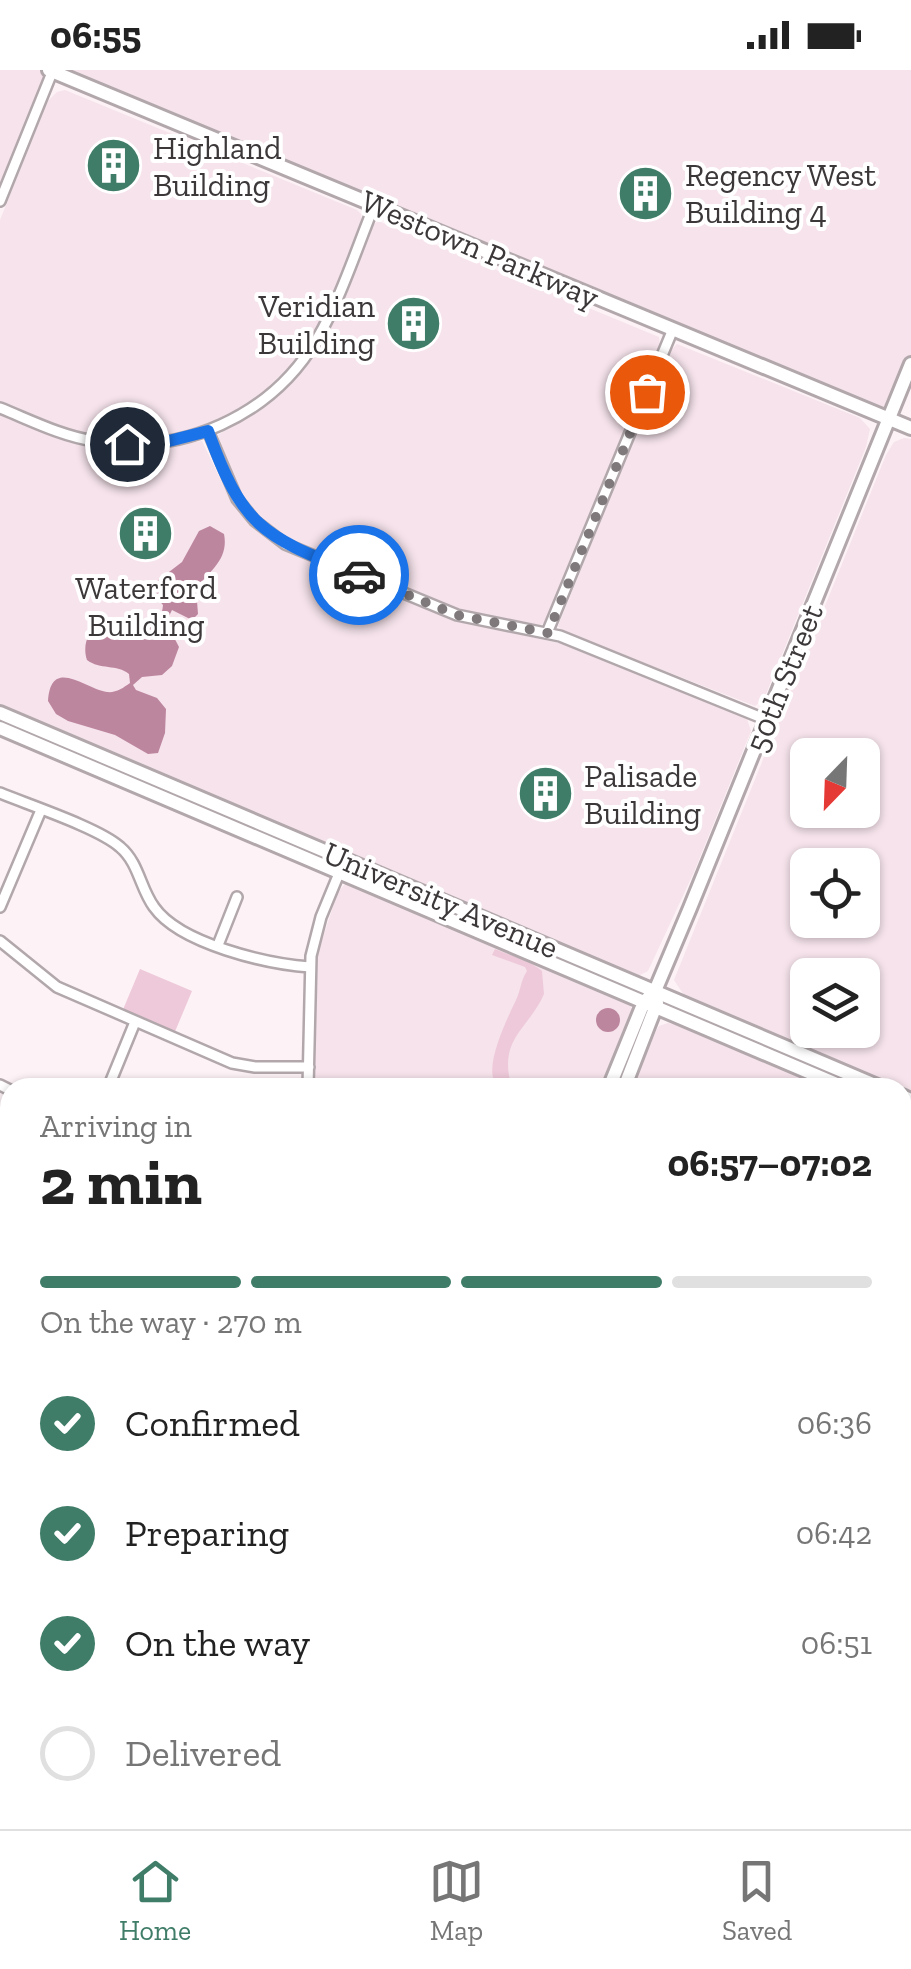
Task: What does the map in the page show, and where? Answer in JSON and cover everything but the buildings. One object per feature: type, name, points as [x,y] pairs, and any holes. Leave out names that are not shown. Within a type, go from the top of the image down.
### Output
[{"type":"main road","name":"Westown Parkway","points":[[51,70],[911,428]]},
{"type":"main road","name":"50th Street","points":[[655,991],[911,364]]},
{"type":"main road","name":"University Avenue","points":[[0,713],[823,1078]]},
{"type":"main road","name":"University Avenue","points":[[0,728],[655,991],[859,1078]]},
{"type":"main road","points":[[627,1078],[655,991]]},
{"type":"main road","points":[[614,1078],[651,1005]]},
{"type":"street","points":[[0,201],[51,70]]},
{"type":"street","points":[[0,408],[67,434],[115,444],[161,443],[208,431],[264,400],[309,352],[331,311],[374,206]]},
{"type":"street","points":[[548,633],[673,330]]},
{"type":"street","points":[[208,431],[235,497],[254,521],[276,539],[457,615],[548,633],[767,720]]},
{"type":"street","points":[[0,793],[114,842],[131,858],[151,904],[162,918],[178,928],[268,963],[310,967]]},
{"type":"street","points":[[0,907],[41,810]]},
{"type":"street","points":[[308,1078],[310,967],[318,926],[342,866]]},
{"type":"street","points":[[218,945],[237,897]]},
{"type":"street","points":[[0,941],[57,987],[240,1065],[308,1067]]},
{"type":"street","points":[[112,1078],[135,1022]]},
{"type":"shaded area","points":[[0,70],[911,70],[911,363],[889,419],[53,72],[0,201]]},
{"type":"shaded area","points":[[65,90],[361,214],[362,222],[328,305],[300,356],[258,397],[221,420],[177,434],[117,439],[72,431],[0,401],[0,220],[48,101]]},
{"type":"shaded area","points":[[378,221],[659,337],[660,346],[547,620],[541,625],[469,614],[289,539],[259,518],[234,485],[218,435],[268,404],[311,358],[328,330],[372,226]]},
{"type":"shaded area","points":[[677,344],[860,418],[870,429],[764,699],[755,706],[562,631],[558,626],[670,351]]},
{"type":"shaded area","points":[[0,414],[64,439],[101,448],[143,450],[202,441],[241,514],[285,550],[458,621],[568,645],[747,719],[751,731],[694,872],[648,971],[636,977],[0,709]]},
{"type":"shaded area","points":[[911,439],[911,1078],[880,1078],[809,1048],[880,1048],[880,958],[790,958],[790,1040],[684,995],[674,980],[886,455],[894,442]]},
{"type":"shaded area","points":[[210,526],[224,534],[224,551],[196,588],[198,614],[192,620],[172,610],[166,622],[179,647],[172,666],[162,675],[142,677],[133,685],[157,698],[166,709],[165,733],[158,753],[148,754],[115,735],[56,714],[48,701],[55,680],[70,678],[107,692],[130,683],[129,674],[124,671],[87,660],[87,638],[102,623],[140,628],[155,623],[163,605],[152,593],[152,585],[182,562],[199,531]]},
{"type":"shaded area","points":[[347,882],[628,1001],[634,1013],[608,1078],[314,1078],[317,955],[338,892]]},
{"type":"shaded area","points":[[495,949],[542,971],[544,994],[513,1043],[509,1053],[510,1078],[493,1078],[493,1063],[527,971],[492,955]]},
{"type":"shaded area","points":[[140,969],[192,991],[174,1034],[122,1012]]},
{"type":"shaded area","points":[[608,1008],[620,1020],[608,1032],[596,1020]]},
{"type":"shaded area","points":[[676,1025],[802,1078],[636,1078],[659,1026]]},
{"type":"way so far","points":[[359,575],[472,620],[548,633],[647,392]]},
{"type":"place","name":"Highland Building","points":[[114,166]]},
{"type":"place","name":"Regency West Building 4","points":[[646,193]]},
{"type":"place","name":"Veridian Building","points":[[414,324]]},
{"type":"place","name":"Waterford Building","points":[[146,534]]},
{"type":"place","name":"Palisade Building","points":[[545,794]]},
{"type":"route","points":[[127,444],[161,443],[208,431],[232,490],[254,521],[285,544],[359,575]]}]
